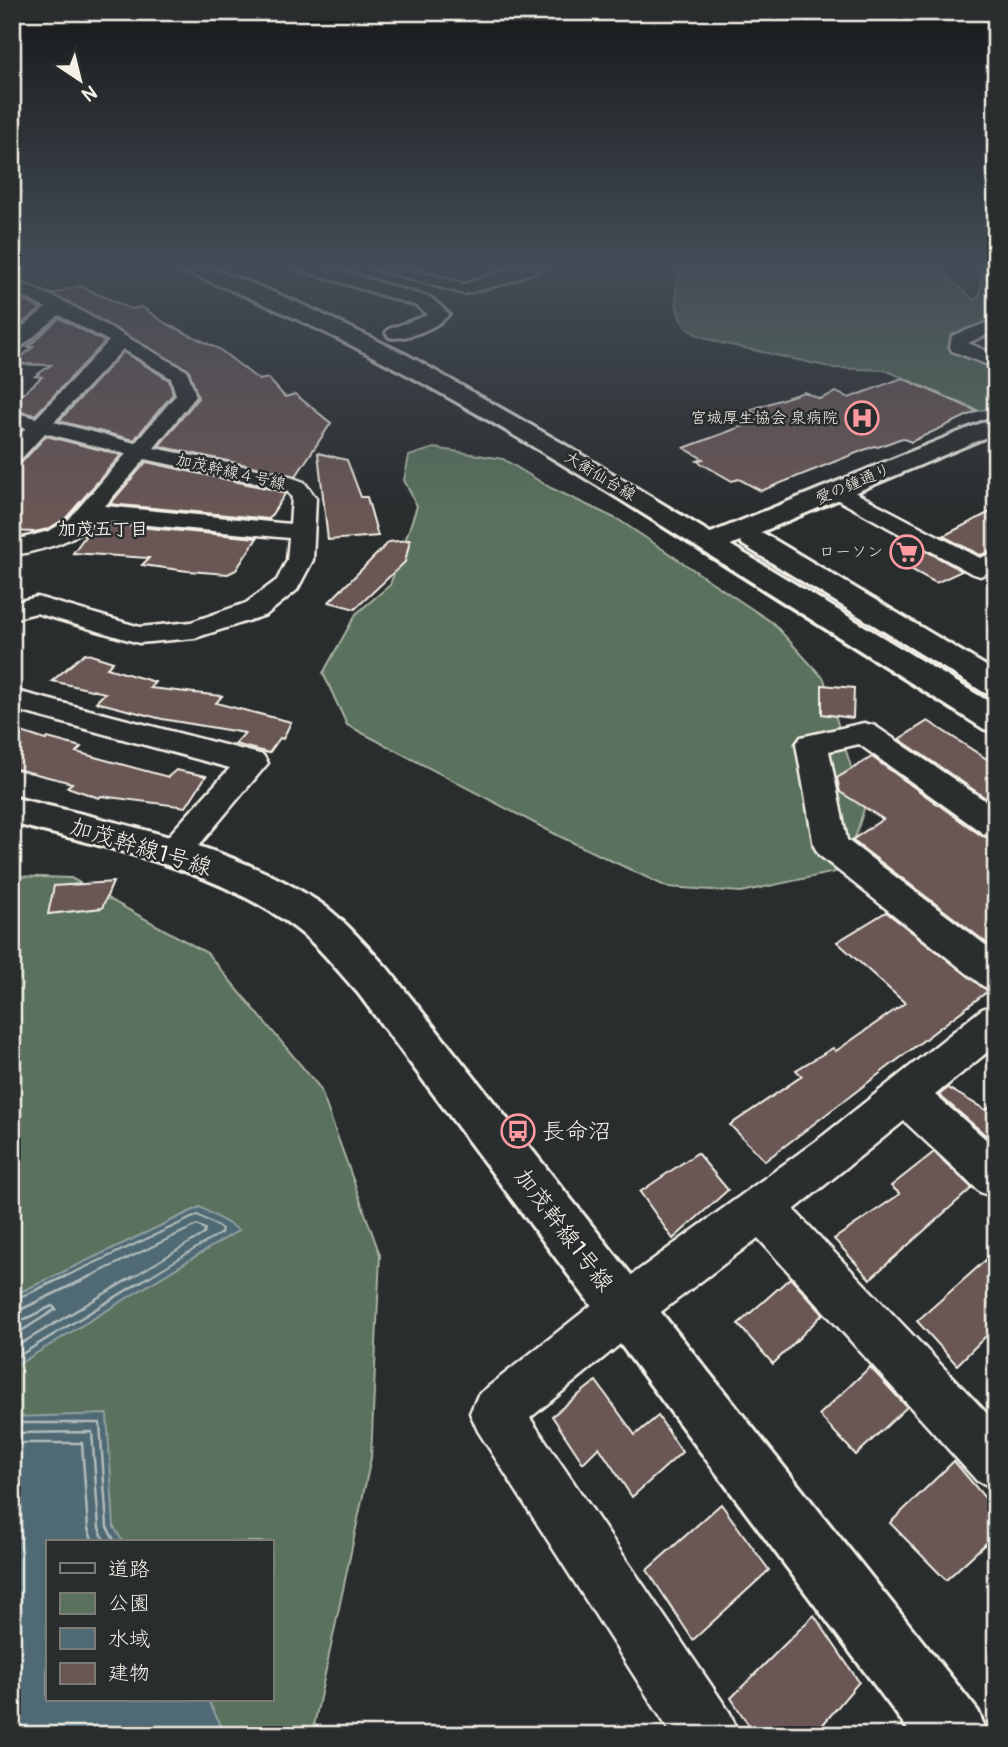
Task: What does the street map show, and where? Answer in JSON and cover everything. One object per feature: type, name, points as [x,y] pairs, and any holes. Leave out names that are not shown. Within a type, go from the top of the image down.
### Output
[{"type":"main road","name":"大衡仙台線","points":[[376,348],[715,531],[996,721]]},
{"type":"main road","points":[[423,348],[463,368]]},
{"type":"main road","name":"愛の鐘通り","points":[[715,531],[741,531],[996,424]]},
{"type":"main road","points":[[741,531],[996,686]]},
{"type":"main road","name":"加茂幹線1号線","points":[[12,810],[173,853],[267,891],[306,915],[340,946],[373,981],[954,1735]]},
{"type":"street","points":[[12,455],[114,348]]},
{"type":"street","points":[[12,549],[58,536],[76,525],[186,396],[180,375],[134,348]]},
{"type":"street","points":[[959,348],[996,362]]},
{"type":"street","name":"加茂幹線４号線","points":[[12,418],[205,467],[282,481],[296,487],[303,498],[300,560],[288,584],[256,609],[195,630],[139,635],[37,605],[12,611]]},
{"type":"street","points":[[837,491],[980,568],[996,560]]},
{"type":"street","points":[[88,512],[302,532]]},
{"type":"street","points":[[12,699],[252,763],[173,853]]},
{"type":"street","points":[[996,825],[864,733],[812,744],[831,846],[996,975]]},
{"type":"street","points":[[708,1735],[496,1413],[624,1310],[762,1209],[996,1021]]},
{"type":"street","points":[[905,1095],[996,1177]]},
{"type":"street","points":[[762,1209],[996,1462]]},
{"type":"green space","points":[[741,348],[951,348],[956,353],[996,369],[996,405],[980,411],[885,370],[834,368]]},
{"type":"green space","points":[[434,448],[503,459],[551,488],[619,520],[773,623],[824,679],[864,809],[845,870],[741,892],[667,887],[559,836],[347,725],[323,673],[356,614],[390,585],[417,506],[404,480],[409,456]]},
{"type":"green space","points":[[12,876],[71,878],[207,953],[320,1088],[380,1255],[371,1458],[312,1735],[12,1735]]},
{"type":"water","points":[[200,1207],[239,1230],[12,1368],[12,1296]]},
{"type":"water","points":[[12,1412],[15,1417],[107,1414],[114,1527],[122,1540],[46,1540],[46,1702],[209,1702],[226,1735],[12,1735]]},
{"type":"building","points":[[32,348],[100,348],[35,415],[12,410],[12,403],[42,377],[35,376],[51,365],[13,364]]},
{"type":"building","points":[[148,348],[216,348],[259,380],[268,378],[285,397],[295,394],[331,423],[296,476],[159,446],[198,398],[189,370]]},
{"type":"building","points":[[123,352],[169,380],[173,394],[134,440],[59,421]]},
{"type":"building","points":[[902,378],[977,411],[911,442],[902,438],[874,446],[761,491],[739,479],[732,481],[697,461],[703,459],[684,448],[765,418],[749,410],[804,392],[820,399],[836,392],[849,398]]},
{"type":"building","points":[[46,436],[121,455],[66,518],[48,529],[34,532],[12,531],[12,464],[22,462]]},
{"type":"building","points":[[318,453],[347,460],[361,497],[367,497],[378,536],[328,540]]},
{"type":"building","points":[[146,462],[285,494],[269,519],[110,504]]},
{"type":"building","points":[[996,509],[996,550],[980,555],[943,536]]},
{"type":"building","points":[[95,523],[257,538],[236,570],[228,574],[188,571],[142,565],[149,558],[73,553],[86,535],[81,535]]},
{"type":"building","points":[[410,540],[405,562],[355,609],[329,602],[389,542]]},
{"type":"building","points":[[919,547],[962,571],[936,583],[894,560]]},
{"type":"building","points":[[85,653],[113,662],[107,668],[155,682],[150,688],[222,696],[216,703],[291,722],[283,739],[280,738],[269,753],[235,744],[245,733],[162,719],[96,702],[105,693],[52,681]]},
{"type":"building","points":[[822,685],[854,688],[853,718],[822,714]]},
{"type":"building","points":[[928,721],[996,765],[996,805],[899,739]]},
{"type":"building","points":[[12,729],[81,747],[76,752],[168,777],[176,770],[206,776],[186,807],[101,796],[99,798],[67,787],[72,783],[12,768]]},
{"type":"building","points":[[872,757],[982,836],[996,839],[996,950],[852,840],[883,819],[840,792],[837,778]]},
{"type":"building","points":[[113,882],[102,908],[48,914],[54,886]]},
{"type":"building","points":[[886,912],[988,991],[765,1161],[730,1125],[802,1076],[796,1070],[833,1048],[836,1051],[905,1003],[837,942]]},
{"type":"building","points":[[948,1088],[986,1110],[996,1103],[996,1144],[939,1095]]},
{"type":"building","points":[[934,1152],[972,1188],[870,1279],[834,1239],[900,1194],[891,1186]]},
{"type":"building","points":[[697,1153],[728,1190],[673,1239],[640,1192]]},
{"type":"building","points":[[996,1251],[996,1326],[957,1365],[917,1321]]},
{"type":"building","points":[[790,1278],[823,1314],[773,1364],[738,1324]]},
{"type":"building","points":[[870,1367],[907,1407],[856,1455],[819,1415]]},
{"type":"building","points":[[596,1381],[635,1435],[658,1416],[682,1452],[632,1497],[599,1447],[583,1463],[552,1416]]},
{"type":"building","points":[[954,1461],[996,1511],[996,1534],[946,1580],[890,1523]]},
{"type":"building","points":[[721,1504],[769,1570],[693,1640],[647,1570]]},
{"type":"building","points":[[814,1615],[859,1682],[814,1735],[755,1735],[731,1698]]},
{"type":"place","name":"宮城厚生協会 泉病院","points":[[862,418]]},
{"type":"place","name":"ローソン","points":[[907,552]]},
{"type":"place","name":"長命沼","points":[[518,1131]]},
{"type":"district","name":"加茂五丁目","points":[[103,529]]}]
